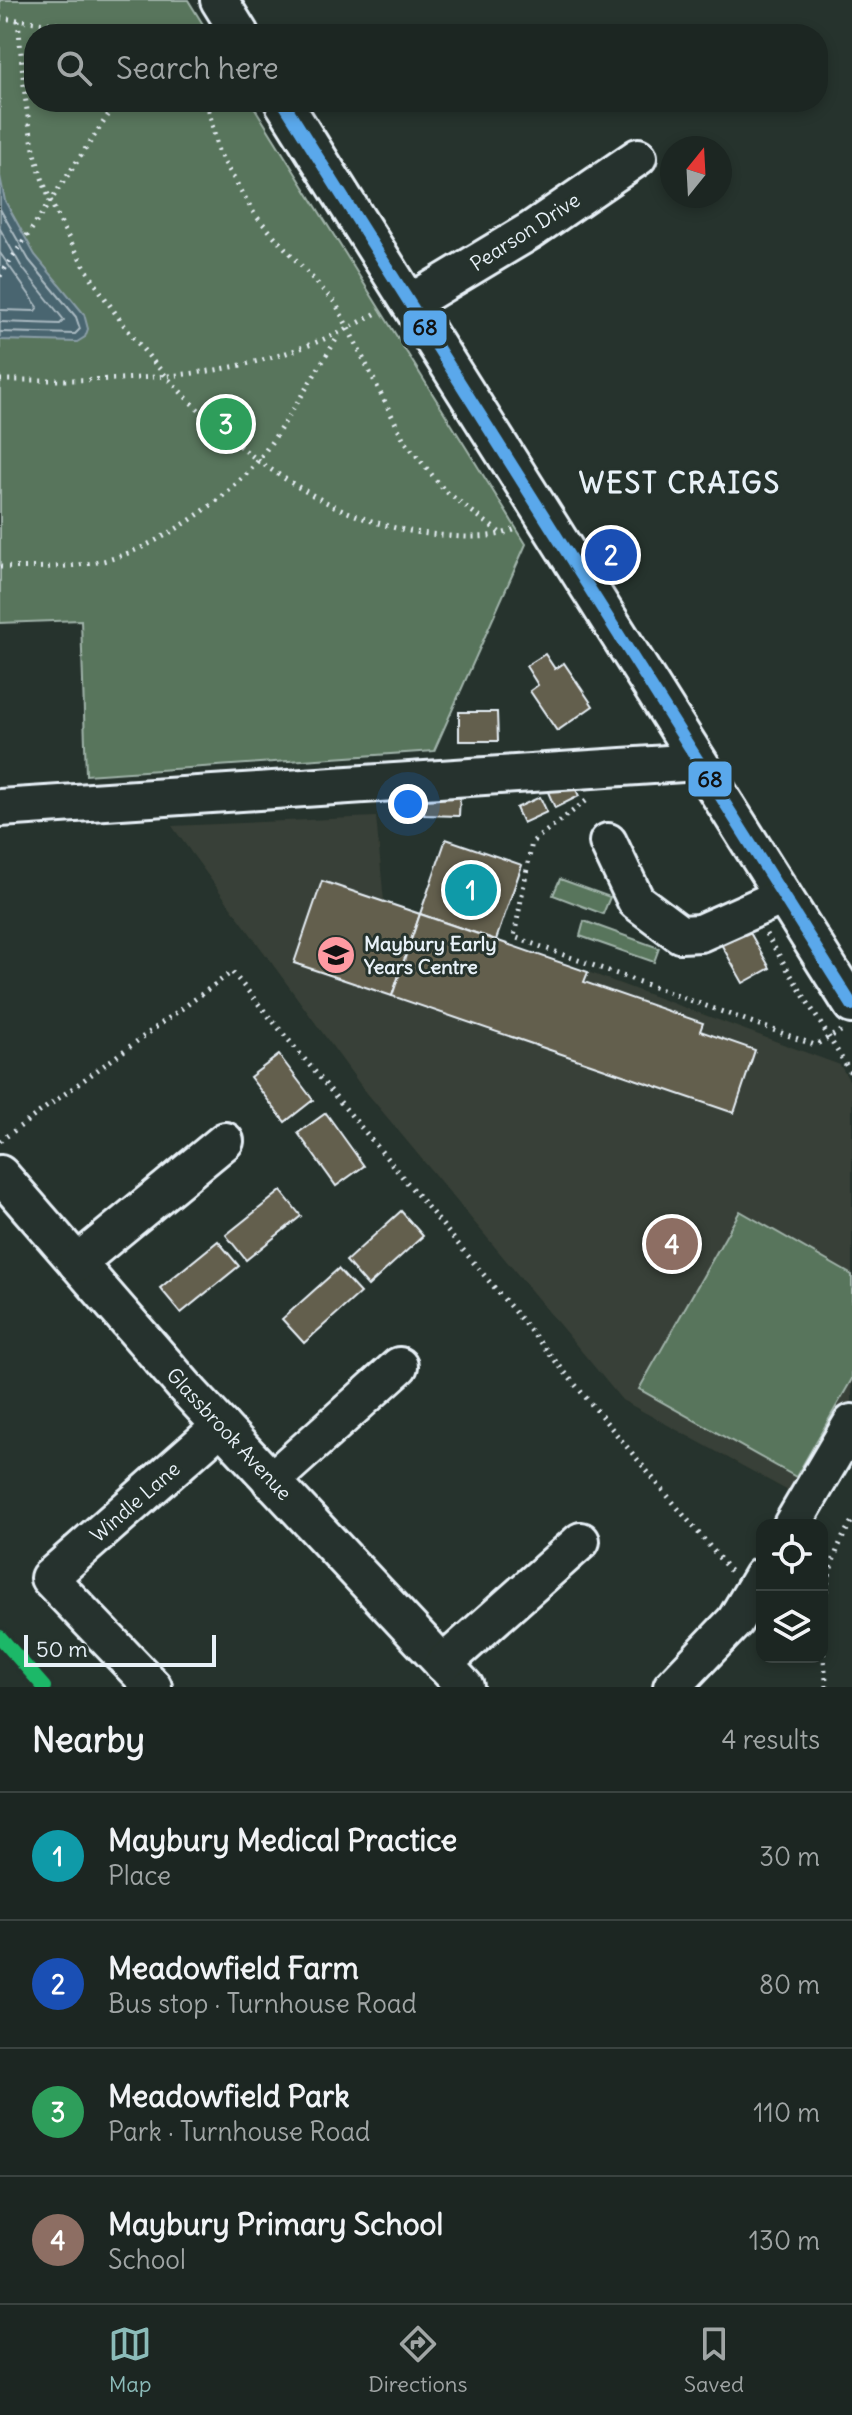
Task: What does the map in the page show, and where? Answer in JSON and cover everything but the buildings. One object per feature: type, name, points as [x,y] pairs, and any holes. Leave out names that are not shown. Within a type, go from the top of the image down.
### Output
[{"type":"street","points":[[219,0],[234,24]]},
{"type":"street","points":[[289,112],[852,1005]]},
{"type":"street","name":"Pearson Drive","points":[[408,300],[530,231],[638,157]]},
{"type":"street","points":[[0,808],[698,762]]},
{"type":"street","points":[[608,842],[636,901],[680,934],[700,933],[783,896]]},
{"type":"street","points":[[77,1263],[225,1141]]},
{"type":"street","name":"Glassbrook Avenue","points":[[0,1174],[221,1426],[454,1675]]},
{"type":"street","points":[[271,1481],[399,1366]]},
{"type":"street","points":[[796,1519],[852,1423]]},
{"type":"street","name":"Windle Lane","points":[[153,1687],[49,1578],[221,1426]]},
{"type":"street","points":[[454,1675],[581,1541]]},
{"type":"street","points":[[672,1687],[735,1621],[756,1585]]},
{"type":"path","points":[[0,18],[55,24]]},
{"type":"path","points":[[18,20],[24,80]]},
{"type":"path","points":[[27,112],[29,130],[51,202],[96,285],[165,377],[259,459],[297,485],[359,516],[411,532],[462,538],[503,535],[543,516]]},
{"type":"path","points":[[0,276],[110,112]]},
{"type":"path","points":[[209,112],[218,151],[255,215],[336,304],[404,440],[444,490],[503,535]]},
{"type":"path","points":[[0,380],[165,377],[212,373],[287,355],[339,335],[408,300]]},
{"type":"path","points":[[0,567],[44,568],[101,562],[157,539],[233,489],[259,459],[339,335]]},
{"type":"path","points":[[513,946],[532,842],[585,801],[599,795]]},
{"type":"path","points":[[514,937],[815,1045],[852,1025]]},
{"type":"path","points":[[0,1141],[232,972],[756,1585]]},
{"type":"path","points":[[826,1591],[832,1560],[852,1521]]},
{"type":"path","points":[[824,1663],[827,1687]]},
{"type":"shaded area","points":[[376,817],[384,902],[588,972],[840,1065],[852,1085],[852,1413],[803,1499],[622,1400],[362,1087],[172,826]]},
{"type":"green space","points":[[0,0],[188,0],[203,24],[24,24],[24,112],[257,112],[526,544],[434,751],[86,775],[81,620],[0,623]]},
{"type":"green space","points":[[560,879],[610,897],[603,914],[553,895]]},
{"type":"green space","points":[[584,921],[659,948],[654,962],[580,936]]},
{"type":"green space","points":[[740,1211],[852,1275],[852,1379],[796,1477],[639,1389]]},
{"type":"water","points":[[0,176],[5,201],[35,255],[84,314],[88,329],[85,337],[77,342],[0,340]]},
{"type":"transit line","name":"68","points":[[289,112],[852,1005]]},
{"type":"transit line","points":[[0,1637],[44,1687]]},
{"type":"place","name":"Meadowfield Park","points":[[226,424]]},
{"type":"place","name":"Meadowfield Farm","points":[[611,555]]},
{"type":"place","name":"Maybury Medical Practice","points":[[471,890]]},
{"type":"place","name":"Maybury Early Years Centre","points":[[336,955]]},
{"type":"place","name":"Maybury Primary School","points":[[672,1244]]},
{"type":"district","name":"WEST CRAIGS","points":[[680,483]]}]
